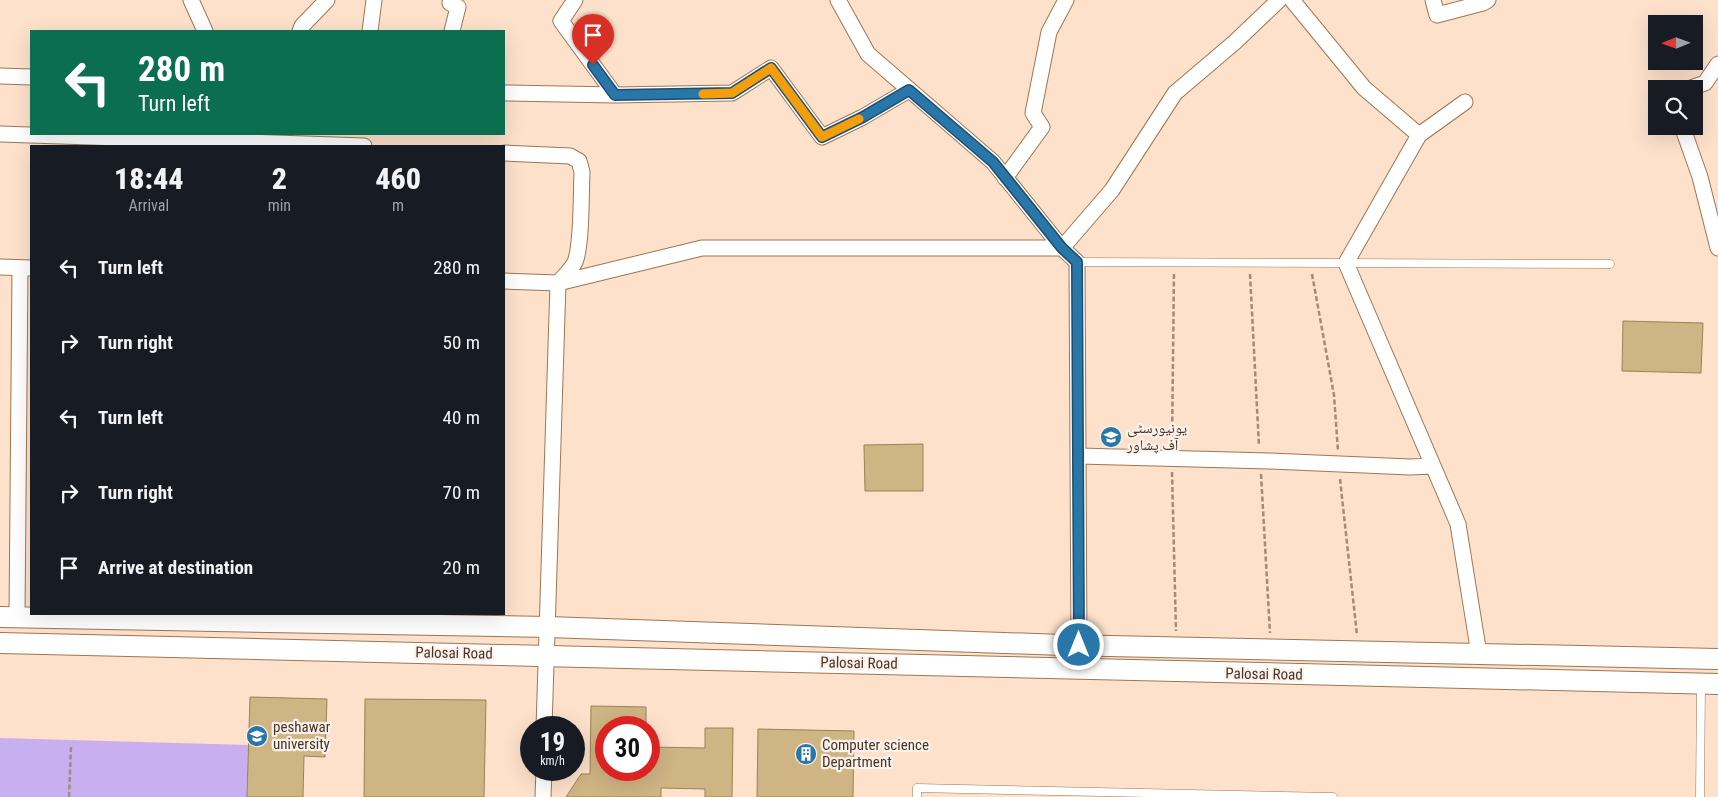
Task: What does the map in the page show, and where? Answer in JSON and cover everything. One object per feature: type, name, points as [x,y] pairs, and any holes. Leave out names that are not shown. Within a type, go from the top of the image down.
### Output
[{"type":"street","points":[[191,0],[205,30]]},
{"type":"street","points":[[300,30],[327,0]]},
{"type":"street","points":[[370,30],[374,0]]},
{"type":"street","points":[[452,0],[450,3],[458,8],[452,30]]},
{"type":"street","points":[[575,0],[561,21],[615,95]]},
{"type":"street","points":[[838,0],[868,54],[993,162],[1062,248],[1077,262],[1079,645],[1076,669]]},
{"type":"street","points":[[1005,178],[1042,127],[1033,113],[1048,32],[1066,0]]},
{"type":"street","points":[[505,282],[558,283],[702,248],[1062,248],[1112,190],[1176,93],[1280,0]]},
{"type":"street","points":[[1292,0],[1364,88],[1419,135]]},
{"type":"street","points":[[1432,0],[1438,15],[1488,0]]},
{"type":"street","points":[[1703,84],[1718,64]]},
{"type":"street","points":[[505,93],[615,95],[732,93],[771,68],[822,137],[863,117],[909,90]]},
{"type":"street","points":[[0,76],[30,77]]},
{"type":"street","points":[[1464,102],[1419,135],[1346,263],[1458,524],[1478,654]]},
{"type":"street","points":[[0,134],[304,145]]},
{"type":"street","points":[[1685,135],[1700,177],[1718,248]]},
{"type":"street","points":[[505,153],[570,156],[579,161],[582,172],[579,243],[576,260],[569,272],[558,283],[544,716]]},
{"type":"street","points":[[0,267],[26,268],[8,617],[548,627],[1079,645],[1718,659]]},
{"type":"street","points":[[1079,456],[1410,467],[1433,466]]},
{"type":"street","name":"Palosai Road","points":[[0,643],[1710,684]]},
{"type":"street","points":[[1387,677],[1389,652]]},
{"type":"street","points":[[543,797],[544,781]]},
{"type":"lane","points":[[1077,262],[1610,264]]},
{"type":"lane","points":[[1700,797],[1710,684]]},
{"type":"lane","points":[[917,797],[917,788],[1333,797]]},
{"type":"path","points":[[69,797],[71,748]]},
{"type":"shaded area","points":[[0,738],[249,745],[247,797],[0,797]]},
{"type":"building","points":[[1623,321],[1703,323],[1701,373],[1622,371]]},
{"type":"building","points":[[923,444],[923,491],[865,491],[864,445]]},
{"type":"building","points":[[250,697],[327,699],[325,757],[304,756],[303,797],[247,797]]},
{"type":"building","points":[[365,699],[486,700],[484,797],[364,797]]},
{"type":"building","points":[[591,706],[646,707],[646,716],[595,716],[595,781],[660,781],[660,747],[705,748],[705,728],[733,728],[732,797],[705,797],[705,789],[661,788],[661,797],[566,797],[576,781],[585,781],[585,774],[590,774]]},
{"type":"building","name":"Computer science Department","points":[[758,729],[854,731],[853,797],[757,797]]},
{"type":"slow traffic","points":[[703,94],[732,93],[771,68],[822,137],[859,119]]},
{"type":"place","name":"یونیورسٹی آف پشاور","points":[[1111,437]]},
{"type":"place","name":"peshawar university","points":[[257,736]]},
{"type":"place","name":"Computer science Department","points":[[806,754]]},
{"type":"route","points":[[593,65],[615,95],[732,93],[771,68],[822,137],[863,117],[909,90],[993,162],[1062,248],[1077,262],[1079,645]]}]
